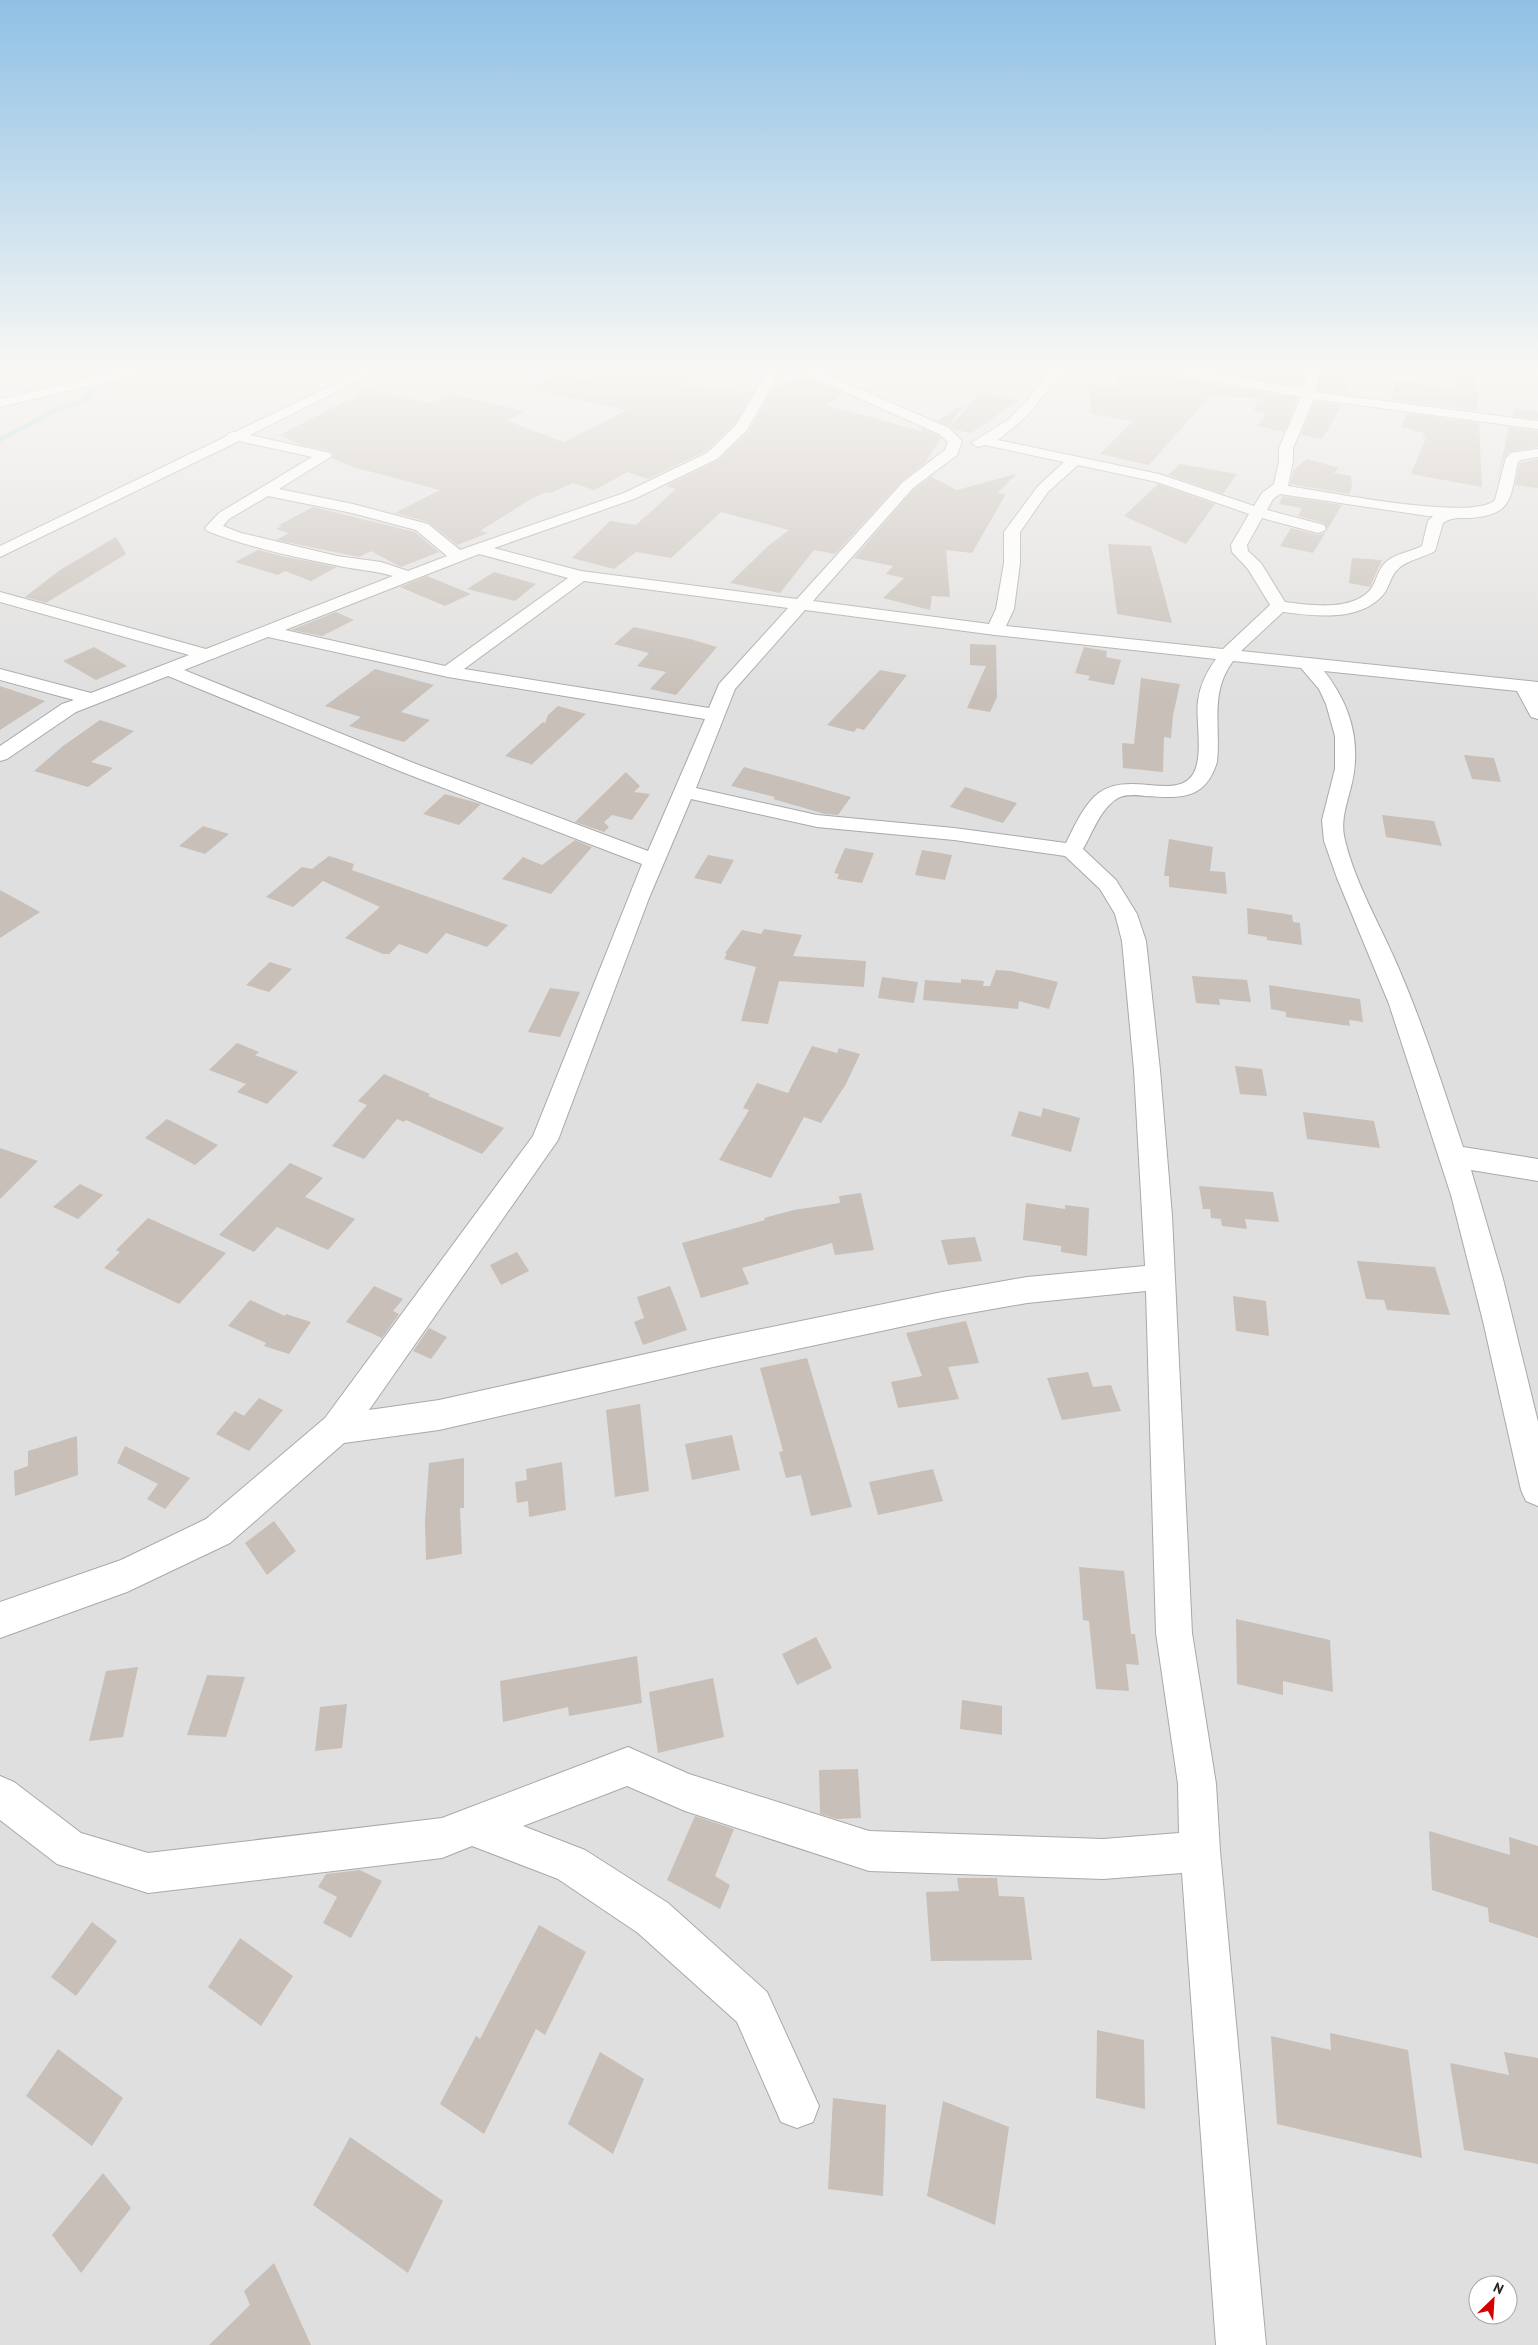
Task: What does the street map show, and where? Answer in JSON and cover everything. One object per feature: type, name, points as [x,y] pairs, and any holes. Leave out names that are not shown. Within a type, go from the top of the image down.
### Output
[{"type":"street","points":[[0,552],[144,480]]},
{"type":"street","points":[[284,480],[224,516],[213,528],[236,537],[337,561],[381,567],[408,576]]},
{"type":"street","points":[[0,754],[69,708],[477,549],[629,496],[661,480]]},
{"type":"street","points":[[0,1620],[127,1575],[218,1531],[336,1429],[545,1140],[654,860],[726,688],[908,485],[914,480]]},
{"type":"street","points":[[995,630],[1005,609],[1012,563],[1012,532],[1044,489],[1053,480]]},
{"type":"street","points":[[1167,480],[1256,512],[1318,528]]},
{"type":"street","points":[[1279,489],[1282,480]]},
{"type":"street","points":[[1279,606],[1255,566],[1240,552],[1239,546],[1256,512],[1267,496],[1279,489],[1449,514],[1490,511],[1500,505],[1508,480]]},
{"type":"street","points":[[266,491],[353,509],[422,527],[458,557]]},
{"type":"street","points":[[1072,850],[1103,800],[1119,791],[1134,789],[1174,791],[1195,785],[1208,758],[1206,719],[1209,690],[1215,674],[1228,655],[1279,606],[1328,611],[1350,606],[1366,599],[1375,593],[1382,578],[1392,565],[1429,548],[1436,521],[1449,514]]},
{"type":"street","points":[[477,549],[581,576],[995,630],[1531,687],[1538,713]]},
{"type":"street","points":[[448,672],[581,576]]},
{"type":"street","points":[[0,597],[205,654]]},
{"type":"street","points":[[266,631],[448,672],[716,715]]},
{"type":"street","points":[[1306,663],[1316,671],[1336,698],[1346,737],[1346,767],[1332,824],[1334,838],[1349,885],[1393,983],[1453,1156],[1484,1268],[1538,1490]]},
{"type":"street","points":[[167,669],[409,768],[654,860]]},
{"type":"street","points":[[0,674],[93,699]]},
{"type":"street","points":[[684,791],[817,821],[954,834],[1072,850],[1108,885],[1126,914],[1134,941],[1155,1182],[1159,1277],[1162,1288],[1174,1633],[1197,1784],[1200,1851],[1240,2345]]},
{"type":"street","points":[[1453,1156],[1538,1170]]},
{"type":"street","points":[[336,1429],[439,1415],[713,1353],[942,1305],[1027,1290],[1159,1277]]},
{"type":"street","points":[[0,1796],[70,1850],[148,1873],[442,1838],[628,1766],[685,1792],[869,1851],[1103,1859],[1200,1851]]},
{"type":"street","points":[[470,1826],[571,1864],[653,1918],[752,2006],[797,2106]]},
{"type":"shaded area","points":[[0,480],[1538,480],[1538,2345],[0,2345]]},
{"type":"building","points":[[404,480],[612,480],[594,490],[573,483],[550,493],[547,492],[531,499],[480,531],[488,533],[457,545],[428,522],[395,513],[440,490]]},
{"type":"building","points":[[677,480],[903,480],[835,554],[814,550],[780,593],[730,583],[768,546],[789,530],[721,512],[671,558],[636,552],[614,569],[572,558],[610,521],[636,525],[676,489],[666,486]]},
{"type":"building","points":[[926,480],[938,480],[957,490],[992,480],[1010,480],[998,493],[1006,494],[972,553],[946,550],[950,597],[932,596],[930,610],[883,598],[904,578],[886,574],[893,566],[854,558],[914,489]]},
{"type":"building","points":[[1184,480],[1232,480],[1223,494]]},
{"type":"building","points":[[1291,480],[1351,480],[1352,488],[1349,494],[1290,484]]},
{"type":"building","points":[[1446,480],[1482,480],[1482,487]]},
{"type":"building","points":[[1516,480],[1538,480],[1538,488],[1515,485]]},
{"type":"building","points":[[1158,484],[1215,504],[1186,544],[1124,516]]},
{"type":"building","points":[[1283,496],[1342,505],[1328,529],[1324,523],[1298,516],[1302,508],[1279,504]]},
{"type":"building","points":[[313,507],[415,532],[439,552],[401,567],[371,551],[359,557],[276,540],[289,533],[276,529],[282,526],[279,525]]},
{"type":"building","points":[[1291,528],[1318,535],[1324,533],[1313,553],[1280,546]]},
{"type":"building","points":[[116,537],[126,554],[46,603],[25,597],[60,570]]},
{"type":"building","points":[[1108,544],[1151,546],[1172,623],[1117,614]]},
{"type":"building","points":[[258,550],[337,567],[311,581],[285,571],[278,575],[235,562]]},
{"type":"building","points":[[1352,558],[1382,560],[1370,587],[1349,583]]},
{"type":"building","points":[[494,572],[536,584],[515,601],[467,589]]},
{"type":"building","points":[[427,576],[471,594],[445,606],[400,587]]},
{"type":"building","points":[[336,612],[354,620],[322,636],[291,630]]},
{"type":"building","points":[[634,627],[717,647],[676,695],[650,689],[666,672],[637,666],[649,653],[614,644]]},
{"type":"building","points":[[970,644],[996,645],[997,697],[990,712],[967,708],[986,666],[970,665]]},
{"type":"building","points":[[94,647],[127,666],[96,680],[63,661]]},
{"type":"building","points":[[1084,647],[1107,651],[1106,657],[1121,660],[1114,685],[1088,680],[1090,676],[1075,673]]},
{"type":"building","points":[[375,669],[434,685],[401,712],[430,720],[404,742],[349,726],[361,717],[325,706]]},
{"type":"building","points":[[880,670],[907,675],[864,730],[857,728],[854,732],[827,725]]},
{"type":"building","points":[[1141,678],[1180,684],[1173,715],[1171,738],[1164,737],[1163,772],[1123,768],[1122,743],[1134,744]]},
{"type":"building","points":[[0,686],[45,701],[0,730]]},
{"type":"building","points":[[558,706],[586,714],[530,766],[531,764],[505,756],[543,722],[545,723],[548,715]]},
{"type":"building","points":[[100,720],[134,731],[91,762],[113,768],[88,787],[34,771],[63,746]]},
{"type":"building","points":[[1464,755],[1494,758],[1501,782],[1472,779]]},
{"type":"building","points":[[744,767],[851,797],[838,815],[825,814],[773,799],[775,797],[731,786]]},
{"type":"building","points":[[626,772],[640,786],[634,792],[650,794],[632,820],[612,815],[604,822],[609,827],[604,832],[575,822]]},
{"type":"building","points":[[965,787],[1017,803],[1003,823],[950,807]]},
{"type":"building","points":[[445,794],[481,804],[459,825],[423,814]]},
{"type":"building","points":[[1382,815],[1434,821],[1442,846],[1386,837]]},
{"type":"building","points":[[203,826],[229,834],[205,854],[179,846]]},
{"type":"building","points":[[1169,839],[1213,847],[1210,871],[1225,872],[1227,894],[1169,887],[1169,876],[1164,876]]},
{"type":"building","points":[[575,840],[592,847],[551,894],[502,879],[523,857],[542,865]]},
{"type":"building","points":[[845,848],[874,853],[862,883],[837,879],[839,874],[834,873]]},
{"type":"building","points":[[922,850],[952,855],[945,880],[915,875]]},
{"type":"building","points":[[708,855],[734,860],[721,884],[694,878]]},
{"type":"building","points":[[329,856],[354,864],[352,870],[508,925],[487,947],[446,933],[427,954],[399,944],[389,954],[383,954],[345,938],[380,907],[323,881],[293,907],[266,897],[302,867],[312,869]]},
{"type":"building","points":[[0,890],[40,912],[0,938]]},
{"type":"building","points":[[1247,908],[1292,915],[1293,922],[1300,923],[1302,945],[1267,940],[1267,937],[1248,934]]},
{"type":"building","points":[[764,929],[802,935],[793,956],[866,961],[864,987],[779,981],[768,1024],[741,1021],[756,967],[724,959],[727,954],[725,953],[742,930],[761,934]]},
{"type":"building","points":[[270,962],[292,969],[269,992],[246,985]]},
{"type":"building","points":[[996,970],[1011,971],[1058,982],[1049,1009],[1019,1001],[1018,1009],[923,1000],[925,980],[961,983],[961,979],[984,981],[983,986],[990,986]]},
{"type":"building","points":[[1192,976],[1247,980],[1251,1002],[1219,999],[1220,1005],[1196,1003]]},
{"type":"building","points":[[882,977],[918,982],[914,1003],[878,998]]},
{"type":"building","points":[[1269,985],[1360,999],[1363,1022],[1349,1020],[1350,1026],[1286,1017],[1286,1012],[1271,1009]]},
{"type":"building","points":[[550,988],[580,992],[560,1037],[528,1032]]},
{"type":"building","points":[[237,1043],[259,1052],[255,1055],[298,1072],[267,1104],[237,1092],[246,1084],[209,1070]]},
{"type":"building","points":[[812,1046],[837,1053],[839,1048],[860,1054],[846,1084],[821,1123],[804,1117],[771,1178],[719,1160],[749,1110],[743,1108],[757,1083],[788,1093]]},
{"type":"building","points":[[1235,1066],[1262,1069],[1267,1096],[1240,1094]]},
{"type":"building","points":[[384,1074],[430,1094],[428,1096],[504,1128],[482,1154],[406,1120],[404,1122],[397,1119],[364,1159],[332,1146],[367,1105],[358,1101]]},
{"type":"building","points":[[1043,1108],[1080,1118],[1071,1152],[1011,1136],[1019,1111],[1041,1117]]},
{"type":"building","points":[[1303,1112],[1374,1121],[1380,1148],[1307,1139]]},
{"type":"building","points":[[167,1119],[218,1145],[195,1165],[145,1138]]},
{"type":"building","points":[[0,1148],[38,1161],[0,1199]]},
{"type":"building","points":[[290,1163],[323,1178],[305,1197],[355,1219],[328,1250],[277,1227],[254,1252],[219,1235]]},
{"type":"building","points":[[80,1184],[103,1195],[78,1219],[53,1207]]},
{"type":"building","points":[[1199,1186],[1273,1192],[1279,1222],[1245,1219],[1247,1229],[1222,1226],[1221,1219],[1211,1218],[1210,1209],[1203,1209]]},
{"type":"building","points":[[861,1193],[874,1250],[835,1255],[832,1243],[742,1268],[749,1284],[701,1298],[682,1243],[794,1210],[840,1203],[839,1196]]},
{"type":"building","points":[[1026,1203],[1065,1209],[1065,1205],[1089,1208],[1087,1256],[1061,1252],[1061,1246],[1023,1240]]},
{"type":"building","points":[[148,1218],[226,1253],[179,1304],[104,1268],[120,1252],[116,1250]]},
{"type":"building","points":[[975,1237],[982,1261],[948,1265],[941,1240]]},
{"type":"building","points":[[517,1252],[529,1271],[501,1285],[490,1265]]},
{"type":"building","points":[[1357,1261],[1435,1267],[1450,1315],[1387,1310],[1384,1300],[1366,1299]]},
{"type":"building","points":[[374,1286],[403,1299],[393,1311],[399,1314],[382,1338],[346,1322]]},
{"type":"building","points":[[670,1286],[687,1330],[643,1345],[634,1322],[644,1318],[637,1297]]},
{"type":"building","points":[[1233,1296],[1266,1301],[1269,1336],[1236,1331]]},
{"type":"building","points":[[250,1300],[285,1316],[286,1314],[311,1322],[289,1354],[264,1346],[266,1343],[228,1326]]},
{"type":"building","points":[[966,1321],[979,1363],[948,1367],[959,1399],[898,1408],[891,1382],[922,1376],[906,1333]]},
{"type":"building","points":[[429,1328],[447,1337],[431,1359],[413,1351]]},
{"type":"building","points":[[807,1358],[852,1507],[811,1516],[801,1475],[786,1478],[779,1452],[783,1451],[760,1368]]},
{"type":"building","points":[[1088,1372],[1093,1387],[1111,1385],[1121,1411],[1062,1420],[1047,1378]]},
{"type":"building","points":[[259,1398],[283,1410],[249,1451],[216,1434],[235,1411],[244,1416]]},
{"type":"building","points":[[640,1404],[649,1491],[615,1497],[606,1410]]},
{"type":"building","points":[[732,1435],[740,1470],[692,1480],[685,1444]]},
{"type":"building","points":[[77,1436],[78,1475],[15,1496],[14,1471],[28,1466],[28,1451]]},
{"type":"building","points":[[125,1446],[190,1478],[165,1509],[147,1499],[158,1484],[117,1463]]},
{"type":"building","points":[[464,1458],[464,1508],[460,1508],[462,1554],[426,1560],[425,1521],[429,1463]]},
{"type":"building","points":[[562,1462],[566,1510],[529,1517],[528,1501],[517,1503],[515,1482],[527,1480],[526,1469]]},
{"type":"building","points":[[933,1469],[943,1501],[878,1515],[869,1482]]},
{"type":"building","points":[[274,1521],[296,1551],[267,1575],[245,1543]]},
{"type":"building","points":[[1079,1567],[1124,1571],[1131,1634],[1135,1634],[1139,1665],[1126,1664],[1129,1691],[1096,1689],[1089,1621],[1083,1620]]},
{"type":"building","points":[[1236,1619],[1330,1640],[1333,1692],[1283,1681],[1283,1695],[1237,1684]]},
{"type":"building","points":[[816,1637],[832,1668],[797,1685],[782,1654]]},
{"type":"building","points":[[637,1656],[642,1703],[569,1716],[568,1707],[503,1722],[500,1681]]},
{"type":"building","points":[[138,1667],[123,1737],[89,1741],[106,1671]]},
{"type":"building","points":[[207,1675],[245,1677],[226,1737],[187,1735]]},
{"type":"building","points":[[713,1678],[724,1737],[658,1753],[649,1692]]},
{"type":"building","points":[[962,1700],[1002,1706],[1002,1735],[960,1729]]},
{"type":"building","points":[[347,1704],[342,1748],[315,1751],[320,1707]]},
{"type":"building","points":[[858,1769],[861,1818],[837,1819],[820,1814],[819,1770]]},
{"type":"building","points":[[695,1816],[734,1829],[715,1876],[730,1885],[720,1909],[667,1880]]},
{"type":"building","points":[[1429,1831],[1510,1855],[1509,1837],[1538,1846],[1538,1938],[1489,1922],[1488,1908],[1432,1890]]},
{"type":"building","points":[[360,1870],[382,1881],[351,1938],[323,1923],[337,1897],[318,1887],[326,1874]]},
{"type":"building","points":[[957,1878],[997,1878],[999,1896],[1024,1897],[1032,1960],[931,1961],[926,1892],[959,1891]]},
{"type":"building","points":[[92,1922],[117,1941],[76,1996],[51,1977]]},
{"type":"building","points":[[539,1925],[586,1952],[545,2035],[536,2029],[484,2134],[440,2104],[476,2036],[480,2039]]},
{"type":"building","points":[[240,1938],[293,1976],[261,2026],[208,1987]]},
{"type":"building","points":[[1097,2030],[1144,2040],[1145,2109],[1096,2098]]},
{"type":"building","points":[[1330,2033],[1408,2050],[1422,2158],[1277,2124],[1271,2036],[1331,2050]]},
{"type":"building","points":[[58,2049],[123,2098],[92,2146],[26,2096]]},
{"type":"building","points":[[600,2052],[644,2079],[613,2154],[568,2124]]},
{"type":"building","points":[[1504,2052],[1538,2058],[1538,2164],[1464,2150],[1450,2063],[1509,2075]]},
{"type":"building","points":[[833,2098],[886,2105],[883,2196],[828,2189]]},
{"type":"building","points":[[943,2101],[1009,2127],[995,2225],[927,2196]]},
{"type":"building","points":[[350,2137],[443,2201],[408,2273],[313,2205]]},
{"type":"building","points":[[103,2173],[131,2208],[81,2273],[52,2235]]},
{"type":"building","points":[[274,2263],[311,2345],[209,2345],[250,2305],[244,2291]]}]
